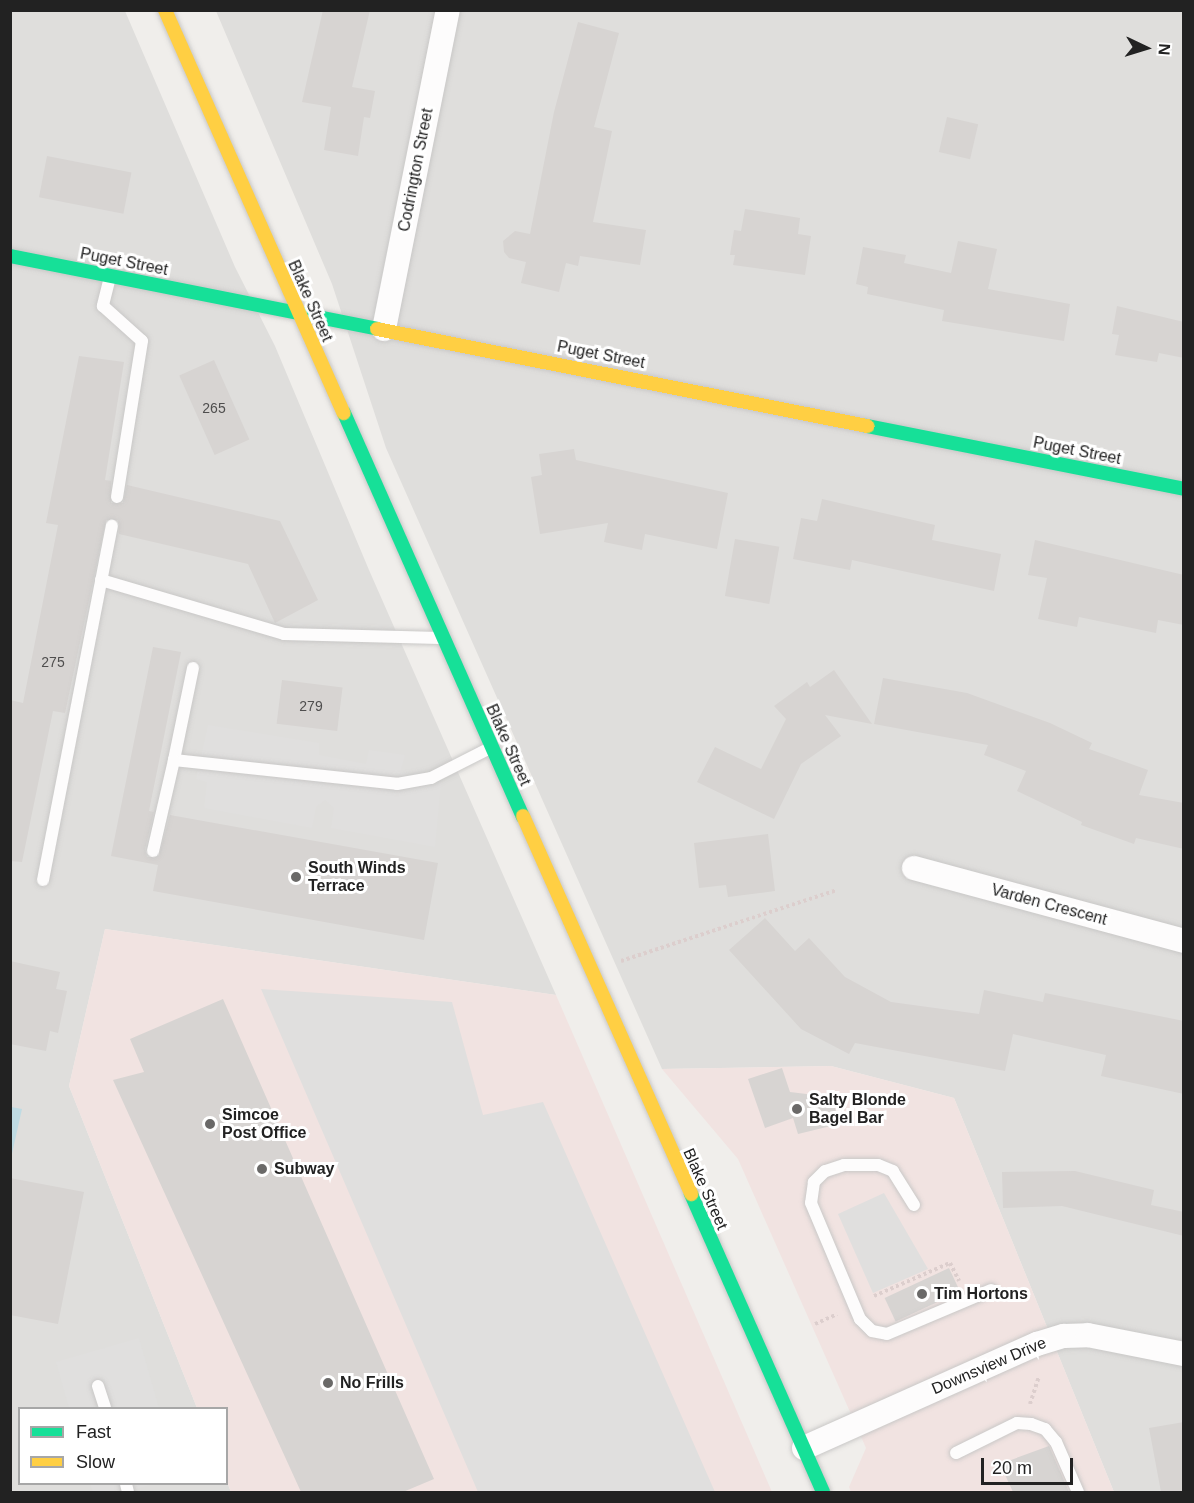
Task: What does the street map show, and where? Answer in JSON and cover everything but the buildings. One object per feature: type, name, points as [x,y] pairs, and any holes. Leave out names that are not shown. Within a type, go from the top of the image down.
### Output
[{"type":"main road","name":"Blake Street","points":[[165,10],[297,313],[823,1492]]},
{"type":"main road","name":"Puget Street","points":[[10,256],[1184,489]]},
{"type":"street","name":"Codrington Street","points":[[384,329],[448,10]]},
{"type":"street","name":"Varden Crescent","points":[[914,868],[1184,940]]},
{"type":"street","name":"Downsview Drive","points":[[804,1448],[1018,1352],[1064,1336],[1088,1335],[1184,1354]]},
{"type":"lane","points":[[110,276],[103,306],[142,341],[117,497]]},
{"type":"lane","points":[[43,880],[112,526]]},
{"type":"lane","points":[[101,580],[284,634],[442,638]]},
{"type":"lane","points":[[153,851],[193,668]]},
{"type":"lane","points":[[174,760],[397,784],[431,778],[491,747]]},
{"type":"lane","points":[[915,1205],[899,1177],[878,1165],[844,1165],[825,1171],[814,1182],[811,1203],[860,1319],[872,1331],[887,1334],[991,1290]]},
{"type":"lane","points":[[98,1386],[105,1407]]},
{"type":"lane","points":[[956,1453],[1017,1423],[1038,1426],[1056,1442],[1078,1492]]},
{"type":"path","points":[[617,963],[837,890]]},
{"type":"path","points":[[865,1300],[950,1263],[961,1287]]},
{"type":"path","points":[[815,1324],[844,1311]]},
{"type":"path","points":[[1027,1411],[1039,1377]]},
{"type":"shaded area","points":[[10,11],[125,11],[235,267],[275,346],[369,570],[556,995],[105,929],[69,1086],[197,1407],[18,1407],[18,1485],[228,1484],[231,1492],[11,1492]]},
{"type":"shaded area","points":[[216,11],[1183,11],[1183,1492],[1114,1492],[954,1098],[831,1066],[662,1069],[386,448],[332,284]]},
{"type":"shaded area","points":[[208,725],[319,743],[319,755],[366,764],[369,750],[405,755],[400,772],[441,783],[435,847],[331,828],[334,808],[325,800],[316,807],[312,828],[204,808],[207,782],[196,779]]},
{"type":"shaded area","points":[[105,929],[556,995],[772,1492],[231,1492],[228,1484],[228,1407],[197,1407],[69,1086]]},
{"type":"shaded area","points":[[261,989],[452,1002],[483,1115],[543,1102],[715,1492],[478,1492]]},
{"type":"shaded area","points":[[831,1066],[954,1098],[1114,1492],[851,1492],[849,1487],[866,1448],[738,1159],[662,1069]]},
{"type":"shaded area","points":[[884,1193],[928,1269],[873,1293],[838,1214]]},
{"type":"shaded area","points":[[139,1338],[159,1407],[69,1407],[56,1362]]},
{"type":"shaded area","points":[[90,1485],[150,1485],[123,1492],[93,1492]]},
{"type":"water","points":[[11,1107],[22,1109],[11,1158],[10,1157]]},
{"type":"traffic: fast","points":[[10,256],[377,329]]},
{"type":"traffic: fast","points":[[344,413],[523,816]]},
{"type":"traffic: fast","points":[[867,426],[1184,489]]},
{"type":"traffic: fast","points":[[691,1194],[823,1492]]},
{"type":"traffic: slow","points":[[165,10],[344,413]]},
{"type":"traffic: slow","points":[[377,329],[867,426]]},
{"type":"traffic: slow","points":[[523,816],[691,1194]]},
{"type":"place","name":"South Winds Terrace","points":[[296,877]]},
{"type":"place","name":"Salty Blonde Bagel Bar","points":[[797,1109]]},
{"type":"place","name":"Simcoe Post Office","points":[[210,1124]]},
{"type":"place","name":"Subway","points":[[262,1169]]},
{"type":"place","name":"Tim Hortons","points":[[922,1294]]},
{"type":"place","name":"No Frills","points":[[328,1383]]}]
